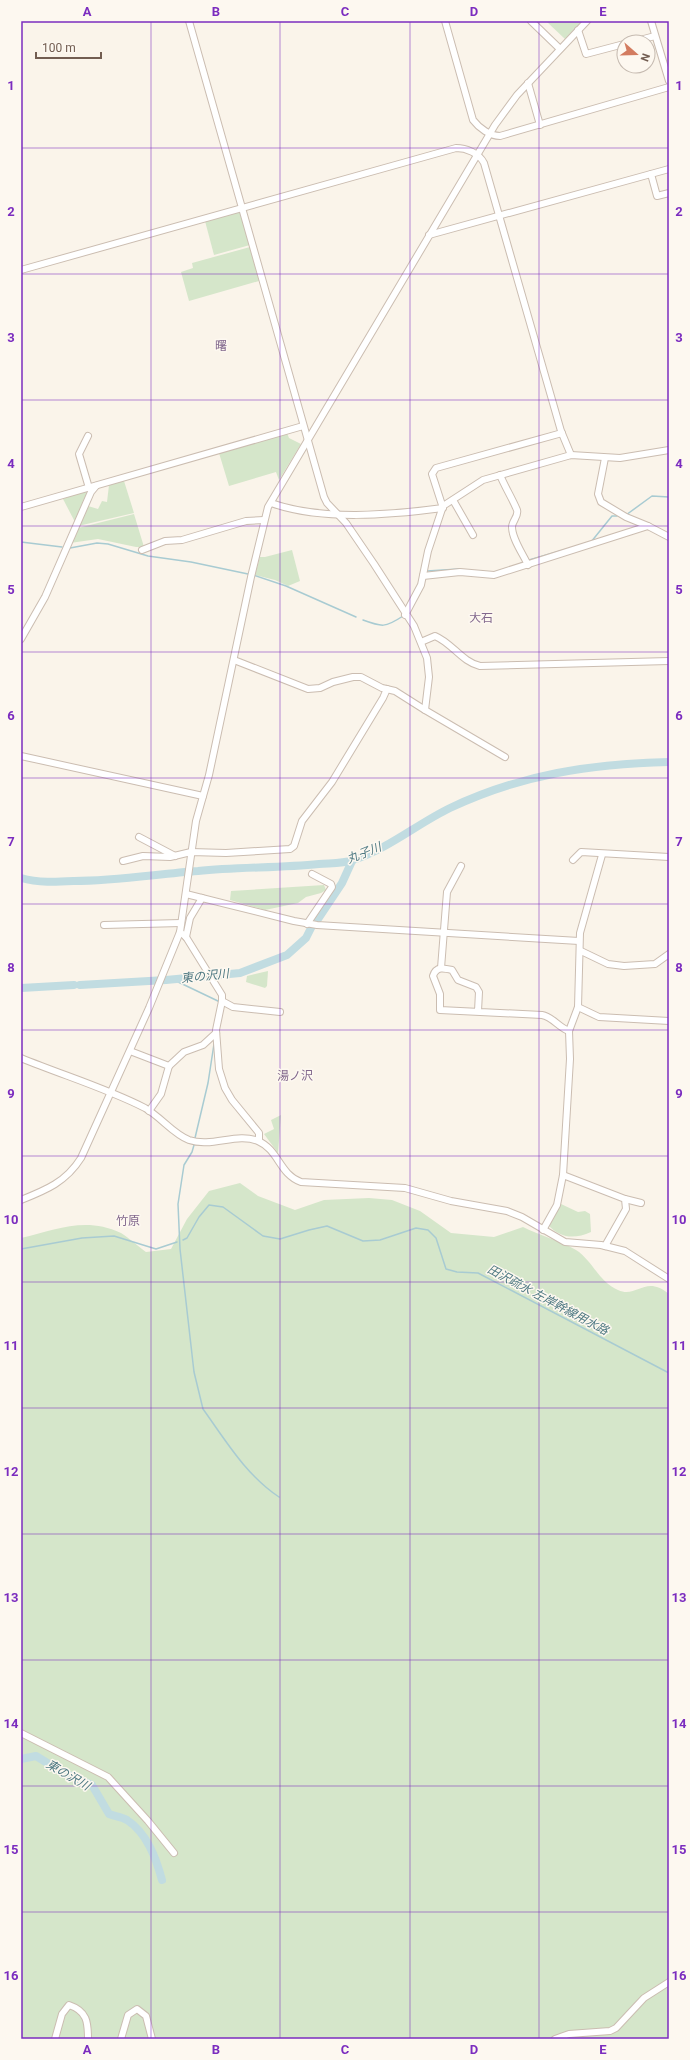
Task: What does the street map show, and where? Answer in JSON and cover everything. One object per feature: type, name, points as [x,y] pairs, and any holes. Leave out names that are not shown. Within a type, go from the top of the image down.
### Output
[{"type":"street","points":[[189,21],[307,441],[326,503],[346,523],[374,564],[405,615],[414,626],[427,658],[429,677],[426,710]]},
{"type":"street","points":[[445,21],[474,120],[480,127],[489,133],[500,136],[669,87]]},
{"type":"street","points":[[531,21],[560,49]]},
{"type":"street","points":[[21,1200],[43,1191],[67,1177],[74,1169],[130,1051],[180,932],[187,892],[196,821],[234,660],[264,520],[271,503],[476,154],[502,113],[528,83],[587,21]]},
{"type":"street","points":[[651,21],[654,34]]},
{"type":"street","points":[[578,30],[586,54],[616,46]]},
{"type":"street","points":[[656,39],[669,81]]},
{"type":"street","points":[[528,83],[540,125]]},
{"type":"street","points":[[21,270],[242,207],[456,148],[463,148],[481,157],[484,163],[562,433],[571,455]]},
{"type":"street","points":[[429,235],[499,217],[669,169]]},
{"type":"street","points":[[650,174],[654,197],[669,193]]},
{"type":"street","points":[[21,507],[303,426]]},
{"type":"street","points":[[405,615],[421,585],[428,551],[439,524],[442,508],[432,474],[436,468],[562,433]]},
{"type":"street","points":[[88,436],[79,454],[89,488]]},
{"type":"street","points":[[271,503],[310,512],[336,514],[396,513],[442,508],[483,480],[571,455],[620,458],[669,450]]},
{"type":"street","points":[[605,458],[598,494],[601,502],[626,517],[669,537]]},
{"type":"street","points":[[500,476],[507,494],[517,510],[512,528],[528,565]]},
{"type":"street","points":[[21,639],[42,603],[91,492],[96,486]]},
{"type":"street","points":[[453,500],[473,535]]},
{"type":"street","points":[[142,550],[165,541],[182,540],[246,521],[264,520]]},
{"type":"street","points":[[423,576],[460,572],[494,575],[648,526]]},
{"type":"street","points":[[421,642],[435,636],[442,638],[469,662],[480,666],[669,661]]},
{"type":"street","points":[[234,660],[308,689],[320,688],[333,682],[353,677],[367,679],[387,689],[402,694],[505,757]]},
{"type":"street","points":[[123,861],[143,856],[164,858],[191,852],[226,853],[290,849],[294,846],[302,821],[332,782],[387,689]]},
{"type":"street","points":[[21,756],[203,796]]},
{"type":"street","points":[[139,837],[175,856]]},
{"type":"street","points":[[573,860],[581,852],[602,855],[669,857]]},
{"type":"street","points":[[543,1230],[557,1205],[563,1174],[570,1059],[569,1031],[576,1018],[578,1007],[581,951],[579,941],[581,922],[589,901],[602,855]]},
{"type":"street","points":[[441,968],[447,892],[461,866]]},
{"type":"street","points":[[307,924],[332,887],[331,884],[312,874]]},
{"type":"street","points":[[187,892],[202,898],[307,924],[346,928],[444,932],[579,941]]},
{"type":"street","points":[[186,937],[190,918],[202,898]]},
{"type":"street","points":[[104,925],[181,923]]},
{"type":"street","points":[[180,932],[186,937],[222,995],[216,1033],[219,1069],[225,1088],[232,1100],[259,1132],[259,1141]]},
{"type":"street","points":[[581,951],[602,962],[620,966],[655,964],[669,954]]},
{"type":"street","points":[[478,1011],[478,992],[476,987],[459,982],[452,970],[441,968],[436,971],[434,976],[440,994],[440,1010],[548,1016],[562,1029],[569,1031]]},
{"type":"street","points":[[222,1002],[233,1007],[280,1012]]},
{"type":"street","points":[[578,1007],[599,1017],[669,1021]]},
{"type":"street","points":[[150,1111],[161,1094],[169,1066],[184,1052],[203,1045],[216,1033]]},
{"type":"street","points":[[130,1051],[169,1066]]},
{"type":"street","points":[[21,1058],[111,1093],[150,1111],[188,1140],[206,1143],[245,1138],[259,1141],[270,1150],[288,1176],[301,1182],[405,1188],[451,1201],[507,1210],[565,1242],[604,1246],[625,1251],[669,1279]]},
{"type":"street","points":[[563,1174],[625,1200],[641,1203]]},
{"type":"street","points":[[604,1246],[626,1209],[625,1200]]},
{"type":"street","points":[[21,1734],[108,1777],[143,1815],[174,1854]]},
{"type":"street","points":[[555,2039],[569,2034],[610,2031],[616,2028],[644,1998],[669,1982]]},
{"type":"street","points":[[55,2039],[62,2014],[69,2005],[83,2012],[88,2039]]},
{"type":"street","points":[[121,2039],[128,2015],[137,2009],[146,2016],[152,2039]]},
{"type":"green space","points":[[546,21],[582,21],[565,39]]},
{"type":"green space","points":[[240,211],[250,245],[214,255],[205,221]]},
{"type":"green space","points":[[250,247],[259,281],[189,301],[181,272],[193,268],[192,263]]},
{"type":"green space","points":[[287,433],[289,438],[301,444],[279,480],[276,472],[229,486],[219,453]]},
{"type":"green space","points":[[124,481],[134,513],[78,526],[88,506],[98,509],[102,501],[107,502],[109,485]]},
{"type":"green space","points":[[87,490],[89,491],[75,522],[63,499]]},
{"type":"green space","points":[[134,514],[144,547],[136,547],[98,539],[70,543],[78,528]]},
{"type":"green space","points":[[292,550],[300,581],[288,586],[275,580],[255,575],[260,557]]},
{"type":"green space","points":[[324,885],[326,890],[306,897],[298,903],[265,910],[230,900],[231,891]]},
{"type":"green space","points":[[268,971],[267,986],[265,988],[246,982],[247,976]]},
{"type":"green space","points":[[281,1115],[278,1153],[264,1134],[274,1129],[271,1120]]},
{"type":"green space","points":[[240,1183],[258,1196],[295,1210],[324,1200],[369,1198],[392,1200],[420,1211],[451,1233],[494,1237],[523,1227],[576,1250],[587,1259],[606,1282],[618,1290],[631,1292],[647,1286],[654,1286],[661,1288],[669,1294],[669,2039],[21,2039],[21,1238],[59,1228],[95,1225],[121,1233],[146,1252],[171,1249],[187,1219],[209,1191]]},
{"type":"green space","points":[[561,1204],[578,1212],[585,1211],[590,1214],[591,1232],[574,1237],[563,1235],[553,1230],[548,1225],[552,1210]]},
{"type":"waterway","points":[[626,515],[652,496],[669,497]]},
{"type":"waterway","points":[[591,542],[612,516],[617,516]]},
{"type":"waterway","points":[[21,542],[62,547]]},
{"type":"waterway","points":[[70,548],[97,543],[108,544],[148,556],[191,562],[248,574]]},
{"type":"waterway","points":[[529,560],[574,547]]},
{"type":"waterway","points":[[517,565],[524,562]]},
{"type":"waterway","points":[[427,571],[459,569]]},
{"type":"waterway","points":[[253,575],[286,586],[356,617]]},
{"type":"waterway","points":[[363,620],[383,625],[392,623],[403,616]]},
{"type":"waterway","name":"丸子川","points":[[21,878],[48,882],[90,881],[183,872],[345,862],[366,855],[390,843],[450,808],[477,796],[504,787],[530,779],[584,768],[669,762]]},
{"type":"waterway","name":"東の沢川","points":[[318,919],[342,883],[352,861]]},
{"type":"waterway","name":"東の沢川","points":[[80,985],[166,980],[240,973],[287,955],[306,938],[312,926]]},
{"type":"waterway","points":[[174,980],[220,1002]]},
{"type":"waterway","name":"東の沢川","points":[[21,988],[74,985]]},
{"type":"waterway","points":[[195,1138],[208,1083],[214,1044]]},
{"type":"waterway","points":[[194,1145],[192,1152],[184,1165],[178,1204],[180,1249],[194,1372],[203,1409],[237,1457],[256,1478],[279,1497]]},
{"type":"waterway","name":"田沢疏水 左岸幹線用水路","points":[[183,1240],[187,1238],[199,1217],[209,1205],[223,1207],[263,1236],[280,1239],[327,1226],[363,1241],[380,1240],[416,1228],[428,1230],[436,1238],[446,1269],[457,1272],[478,1273],[669,1373]]},
{"type":"waterway","name":"田沢疏水 左岸幹線用水路","points":[[21,1249],[82,1238],[114,1236],[156,1249],[177,1242]]},
{"type":"waterway","name":"東の沢川","points":[[21,1759],[36,1756],[62,1772],[92,1785],[109,1814],[127,1820],[140,1832],[154,1855],[162,1880]]},
{"type":"district","name":"曙","points":[[221,346]]},
{"type":"district","name":"大石","points":[[481,618]]},
{"type":"district","name":"湯ノ沢","points":[[295,1076]]},
{"type":"district","name":"竹原","points":[[128,1221]]}]
